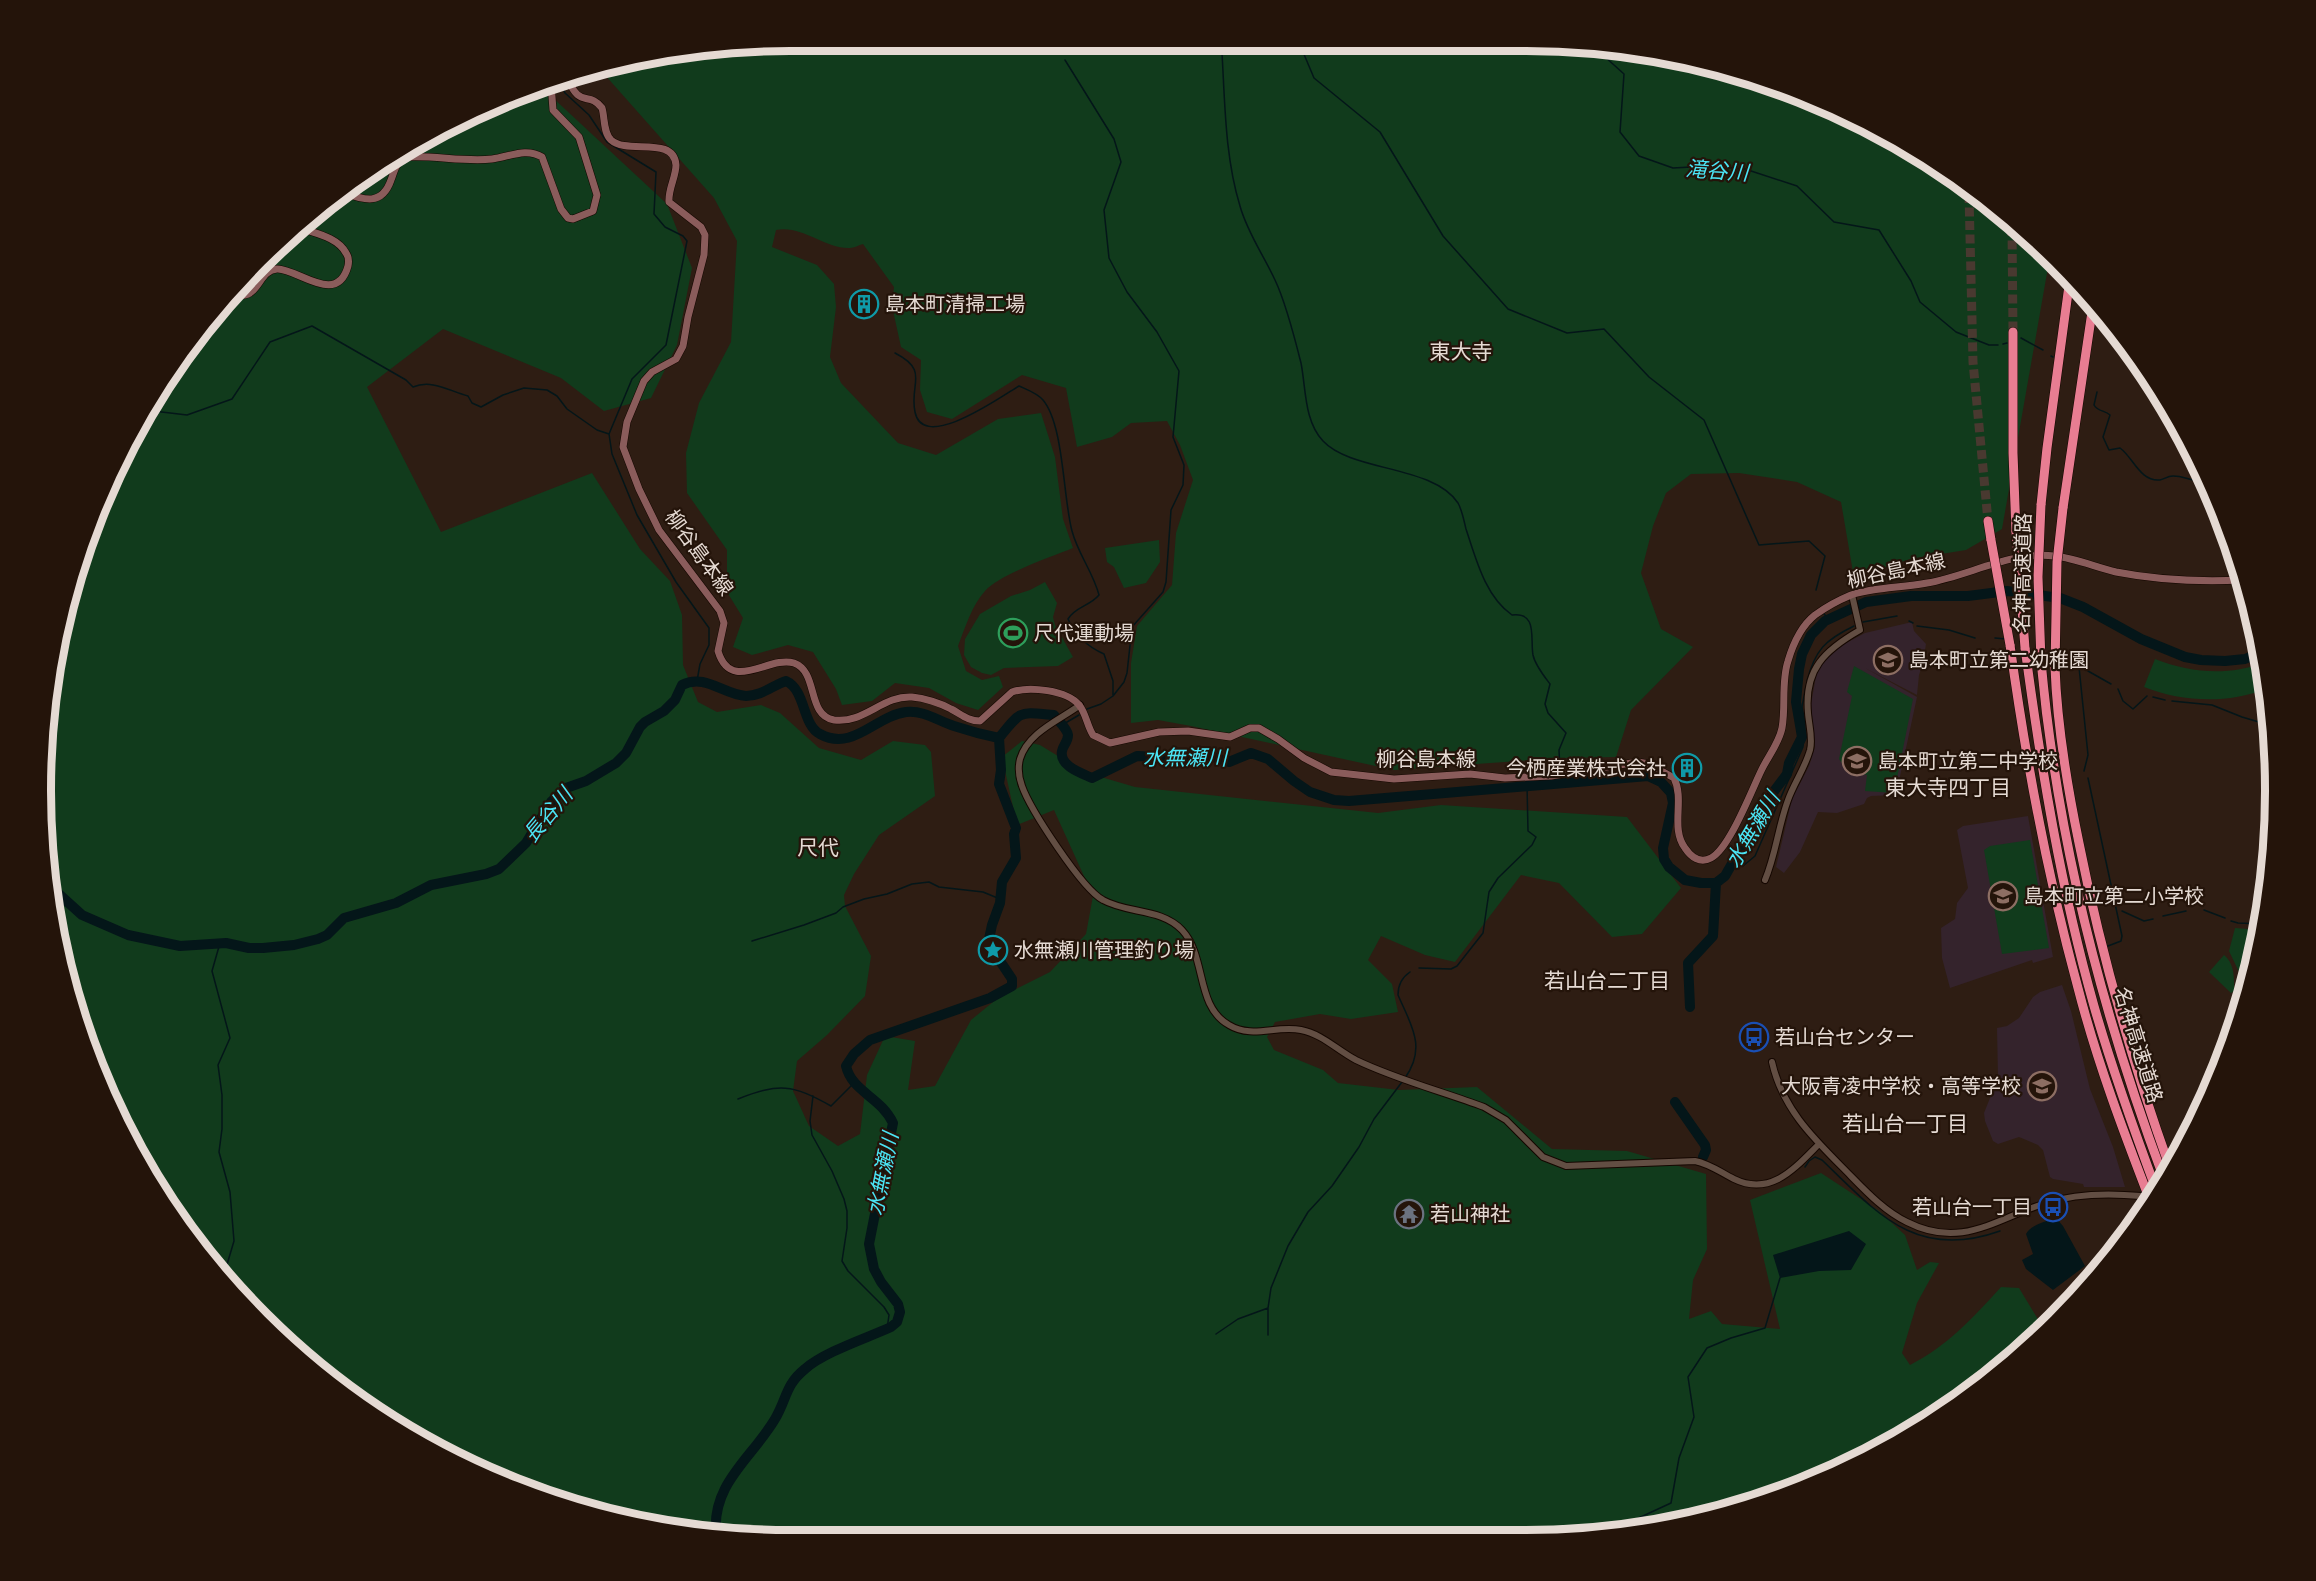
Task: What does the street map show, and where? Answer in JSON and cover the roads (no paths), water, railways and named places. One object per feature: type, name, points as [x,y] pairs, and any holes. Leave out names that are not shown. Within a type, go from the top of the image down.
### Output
[{"type":"highway","name":"名神高速道路","points":[[2068,290],[2041,505],[2038,577],[2041,661],[2056,774],[2081,907],[2118,1048],[2160,1169]]},
{"type":"highway","name":"名神高速道路","points":[[2091,315],[2057,562],[2055,667],[2065,769],[2096,923],[2128,1046],[2167,1159]]},
{"type":"highway","name":"名神高速道路","points":[[2013,332],[2013,453],[2016,532],[2025,648],[2051,812],[2082,961],[2120,1091],[2153,1181]]},
{"type":"highway","name":"名神高速道路","points":[[1988,521],[2010,645],[2021,725],[2044,852],[2061,925],[2101,1065],[2146,1191]]},
{"type":"main road","name":"柳谷島本線","points":[[571,85],[576,95],[593,101],[602,108],[607,134],[611,140],[620,146],[651,146],[665,149],[671,154],[676,165],[668,196],[669,202],[702,227],[705,235],[704,255],[688,316],[683,346],[676,358],[652,372],[644,381],[627,422],[623,447],[639,489],[659,530],[720,611],[724,623],[718,644],[720,658],[734,670],[741,671],[751,671],[784,662],[795,664],[809,676],[819,708],[825,716],[834,720],[854,718],[871,712],[890,700],[913,697],[937,703],[968,719],[980,721],[1006,696],[1017,690],[1050,690],[1080,705],[1093,735],[1110,743],[1159,732],[1188,731],[1230,737],[1250,728],[1259,728],[1304,758],[1331,772],[1394,779],[1470,774],[1505,778],[1551,776],[1638,762],[1649,764],[1674,778],[1679,792],[1680,839],[1692,856],[1702,861],[1717,854],[1744,810],[1763,766],[1779,740],[1787,663],[1796,640],[1813,616],[1866,591],[1927,583],[1980,567],[2036,555],[2055,556],[2147,577],[2184,581],[2234,580]]},
{"type":"main road","points":[[410,157],[474,159],[534,153],[542,157],[564,214],[573,219],[593,212],[597,195],[579,137],[553,111],[552,90]]},
{"type":"main road","points":[[351,196],[363,200],[378,197],[388,186],[394,167]]},
{"type":"main road","points":[[243,295],[250,292],[264,275],[274,270],[281,269],[309,281],[324,284],[334,284],[339,280],[345,274],[349,264],[346,252],[333,240],[308,231]]},
{"type":"street","points":[[1765,880],[1775,853],[1788,799],[1806,763],[1811,746],[1808,698],[1813,675],[1820,661],[1835,644],[1860,630],[1853,599]]},
{"type":"street","points":[[1080,705],[1046,728],[1027,746],[1020,760],[1021,785],[1065,858],[1095,895],[1111,904],[1154,914],[1180,928],[1194,947],[1206,994],[1217,1016],[1227,1024],[1245,1031],[1301,1030],[1329,1042],[1357,1060],[1498,1114],[1543,1157],[1566,1166],[1695,1161],[1713,1167],[1744,1183],[1768,1184],[1789,1173],[1819,1144]]},
{"type":"street","points":[[1772,1062],[1787,1103],[1800,1123],[1887,1209],[1909,1224],[1933,1231],[1952,1233],[1978,1230],[2040,1205],[2079,1195],[2141,1196]]},
{"type":"waterway","points":[[1221,51],[1226,130],[1235,187],[1247,225],[1275,280],[1286,310],[1301,363],[1312,424],[1323,441],[1336,451],[1430,482],[1446,491],[1458,503],[1488,587],[1495,598],[1512,615],[1520,615],[1529,622],[1534,659],[1550,684],[1545,704],[1548,713],[1566,733],[1559,750],[1560,770]]},
{"type":"waterway","points":[[1303,51],[1314,78],[1380,132],[1443,236],[1508,309],[1567,333],[1604,329],[1649,377],[1704,420],[1759,545],[1809,541],[1825,556],[1816,590]]},
{"type":"waterway","name":"滝谷川","points":[[1603,55],[1624,74],[1620,132],[1639,156],[1673,168],[1709,166],[1745,169],[1797,186],[1834,222],[1879,230],[1911,281],[1920,302],[1956,332],[1989,345],[1998,345]]},
{"type":"waterway","points":[[1065,60],[1114,139],[1121,162],[1104,210],[1109,258],[1127,292],[1157,332],[1179,371],[1173,437],[1184,465],[1183,485],[1171,510],[1166,582],[1163,592],[1132,627],[1124,682],[1113,696],[1087,709]]},
{"type":"waterway","points":[[563,87],[565,93],[589,115],[607,142],[656,172],[654,214],[665,227],[683,236],[687,241],[666,345],[632,379],[609,434],[612,454],[637,515],[676,582],[709,628],[709,645],[700,664],[697,681]]},
{"type":"waterway","points":[[156,411],[187,415],[232,399],[270,342],[312,326],[406,380],[413,387],[434,385],[468,396],[472,403],[481,407],[503,395],[524,388],[547,390],[557,396],[567,409],[597,430],[609,434]]},
{"type":"waterway","points":[[2021,338],[2043,350]]},
{"type":"waterway","points":[[2003,344],[2007,343]]},
{"type":"waterway","points":[[895,353],[912,366],[916,378],[915,412],[921,423],[932,427],[964,418],[1019,386],[1043,400],[1050,411],[1059,444],[1072,531],[1099,595],[1068,619],[1083,640],[1104,654],[1113,681],[1113,695]]},
{"type":"waterway","points":[[2097,392],[2094,405],[2097,409],[2110,415],[2103,437],[2109,450],[2120,448],[2142,473],[2153,480],[2169,476],[2197,480]]},
{"type":"waterway","name":"水無瀬川","points":[[716,1526],[720,1500],[727,1485],[766,1433],[798,1375],[823,1357],[891,1327],[897,1322],[900,1312],[898,1304],[874,1269],[869,1244],[893,1123],[888,1114],[854,1082],[846,1066],[854,1054],[870,1040],[990,998],[1012,986],[1012,979],[996,955],[989,939],[1000,903],[1002,882],[1016,858],[1014,834],[1016,828],[999,784],[1001,770],[999,738],[1022,714],[1054,715],[1068,735],[1062,751],[1064,761],[1067,765],[1092,778],[1137,756],[1183,758],[1207,755],[1229,762],[1251,753],[1268,759],[1310,792],[1334,800],[1349,801],[1648,776],[1661,782],[1671,793],[1673,803],[1663,848],[1664,859],[1669,867],[1685,880],[1716,883],[1725,876],[1753,827],[1766,812],[1772,794],[1787,774],[1789,763],[1802,737],[1796,702],[1802,654],[1811,635],[1825,621],[1866,602],[1911,596],[1968,596],[2007,591],[2060,598],[2083,607],[2141,639],[2185,657],[2225,661],[2253,656]]},
{"type":"waterway","name":"水無瀬川","points":[[1824,614],[1829,619]]},
{"type":"waterway","points":[[1863,622],[1897,616]]},
{"type":"waterway","points":[[1909,621],[1913,623]]},
{"type":"waterway","points":[[1807,681],[1814,661],[1828,641],[1854,626]]},
{"type":"waterway","points":[[1917,626],[1949,630],[1975,638]]},
{"type":"waterway","points":[[1995,638],[2006,639]]},
{"type":"waterway","points":[[2058,659],[2079,666]]},
{"type":"waterway","points":[[2079,667],[2088,755],[2084,771]]},
{"type":"waterway","points":[[2088,671],[2111,684]]},
{"type":"waterway","name":"長谷川","points":[[58,893],[82,915],[128,935],[180,946],[226,943],[249,948],[263,948],[294,945],[318,939],[327,935],[344,918],[396,903],[431,885],[486,874],[499,869],[526,843],[551,802],[566,788],[586,781],[616,763],[626,753],[640,727],[664,711],[675,700],[682,685],[690,682],[707,683],[746,696],[757,694],[786,681],[797,692],[814,730],[832,738],[843,739],[854,736],[884,720],[906,712],[925,714],[965,730],[999,738]]},
{"type":"waterway","points":[[1743,866],[1755,856],[1803,747],[1805,723],[1802,707],[1806,686]]},
{"type":"waterway","points":[[2118,689],[2123,701],[2133,709],[2147,696]]},
{"type":"waterway","points":[[2153,697],[2165,700]]},
{"type":"waterway","points":[[2172,701],[2212,705],[2261,723]]},
{"type":"waterway","points":[[1062,725],[1079,715]]},
{"type":"waterway","points":[[2088,778],[2122,936],[2121,941],[2108,946]]},
{"type":"waterway","points":[[1419,968],[1451,969],[1457,966],[1483,933],[1489,892],[1498,878],[1532,845],[1536,837],[1528,831],[1527,785]]},
{"type":"waterway","points":[[752,941],[804,925],[864,899],[887,894],[912,884],[929,882],[939,887],[983,892],[1000,899]]},
{"type":"waterway","points":[[1690,1007],[1688,963],[1713,936],[1716,883]]},
{"type":"waterway","points":[[2204,910],[2225,918]]},
{"type":"waterway","points":[[2122,911],[2144,921],[2153,919]]},
{"type":"waterway","points":[[2163,916],[2186,911]]},
{"type":"waterway","points":[[2231,921],[2253,924]]},
{"type":"waterway","points":[[220,943],[212,971],[230,1038],[218,1065],[222,1095],[219,1152],[230,1192],[234,1241],[226,1267]]},
{"type":"waterway","points":[[1405,1078],[1412,1067],[1416,1046],[1412,1026],[1398,991],[1402,979],[1410,972]]},
{"type":"waterway","points":[[1268,1335],[1271,1288],[1288,1246],[1308,1212],[1332,1186],[1359,1147],[1374,1119],[1402,1082]]},
{"type":"waterway","points":[[738,1099],[764,1090],[785,1088],[806,1093],[831,1106],[854,1083]]},
{"type":"waterway","points":[[813,1096],[810,1121],[812,1135],[832,1171],[847,1211],[842,1261],[848,1271],[884,1307],[889,1315],[887,1329]]},
{"type":"waterway","points":[[1675,1102],[1705,1145],[1706,1150],[1703,1157]]},
{"type":"waterway","points":[[1805,1167],[1815,1157],[1822,1160],[1880,1214],[1900,1227],[1921,1236],[1944,1240],[1970,1239],[2000,1231]]},
{"type":"waterway","points":[[1627,1523],[1671,1503],[1679,1458],[1694,1417],[1688,1377],[1707,1348],[1765,1328],[1780,1278]]},
{"type":"waterway","points":[[1216,1334],[1238,1319],[1268,1308]]},
{"type":"tunnel","points":[[1969,199],[1973,362],[1988,521]]},
{"type":"tunnel","points":[[2012,234],[2013,332]]},
{"type":"place","name":"島本町清掃工場","points":[[864,304]]},
{"type":"place","name":"尺代運動場","points":[[1013,633]]},
{"type":"place","name":"島本町立第二幼稚園","points":[[1888,660]]},
{"type":"place","name":"島本町立第二中学校","points":[[1857,761]]},
{"type":"place","name":"今栖産業株式会社","points":[[1687,768]]},
{"type":"place","name":"島本町立第二小学校","points":[[2003,896]]},
{"type":"place","name":"水無瀬川管理釣り場","points":[[993,950]]},
{"type":"place","name":"若山台センター","points":[[1754,1037]]},
{"type":"place","name":"大阪青凌中学校・高等学校","points":[[2042,1086]]},
{"type":"place","name":"若山台一丁目","points":[[2053,1207]]},
{"type":"place","name":"若山神社","points":[[1409,1214]]},
{"type":"district","name":"東大寺","points":[[1461,352]]},
{"type":"district","name":"東大寺四丁目","points":[[1948,788]]},
{"type":"district","name":"尺代","points":[[818,848]]},
{"type":"district","name":"若山台二丁目","points":[[1607,981]]},
{"type":"district","name":"若山台一丁目","points":[[1905,1124]]}]
